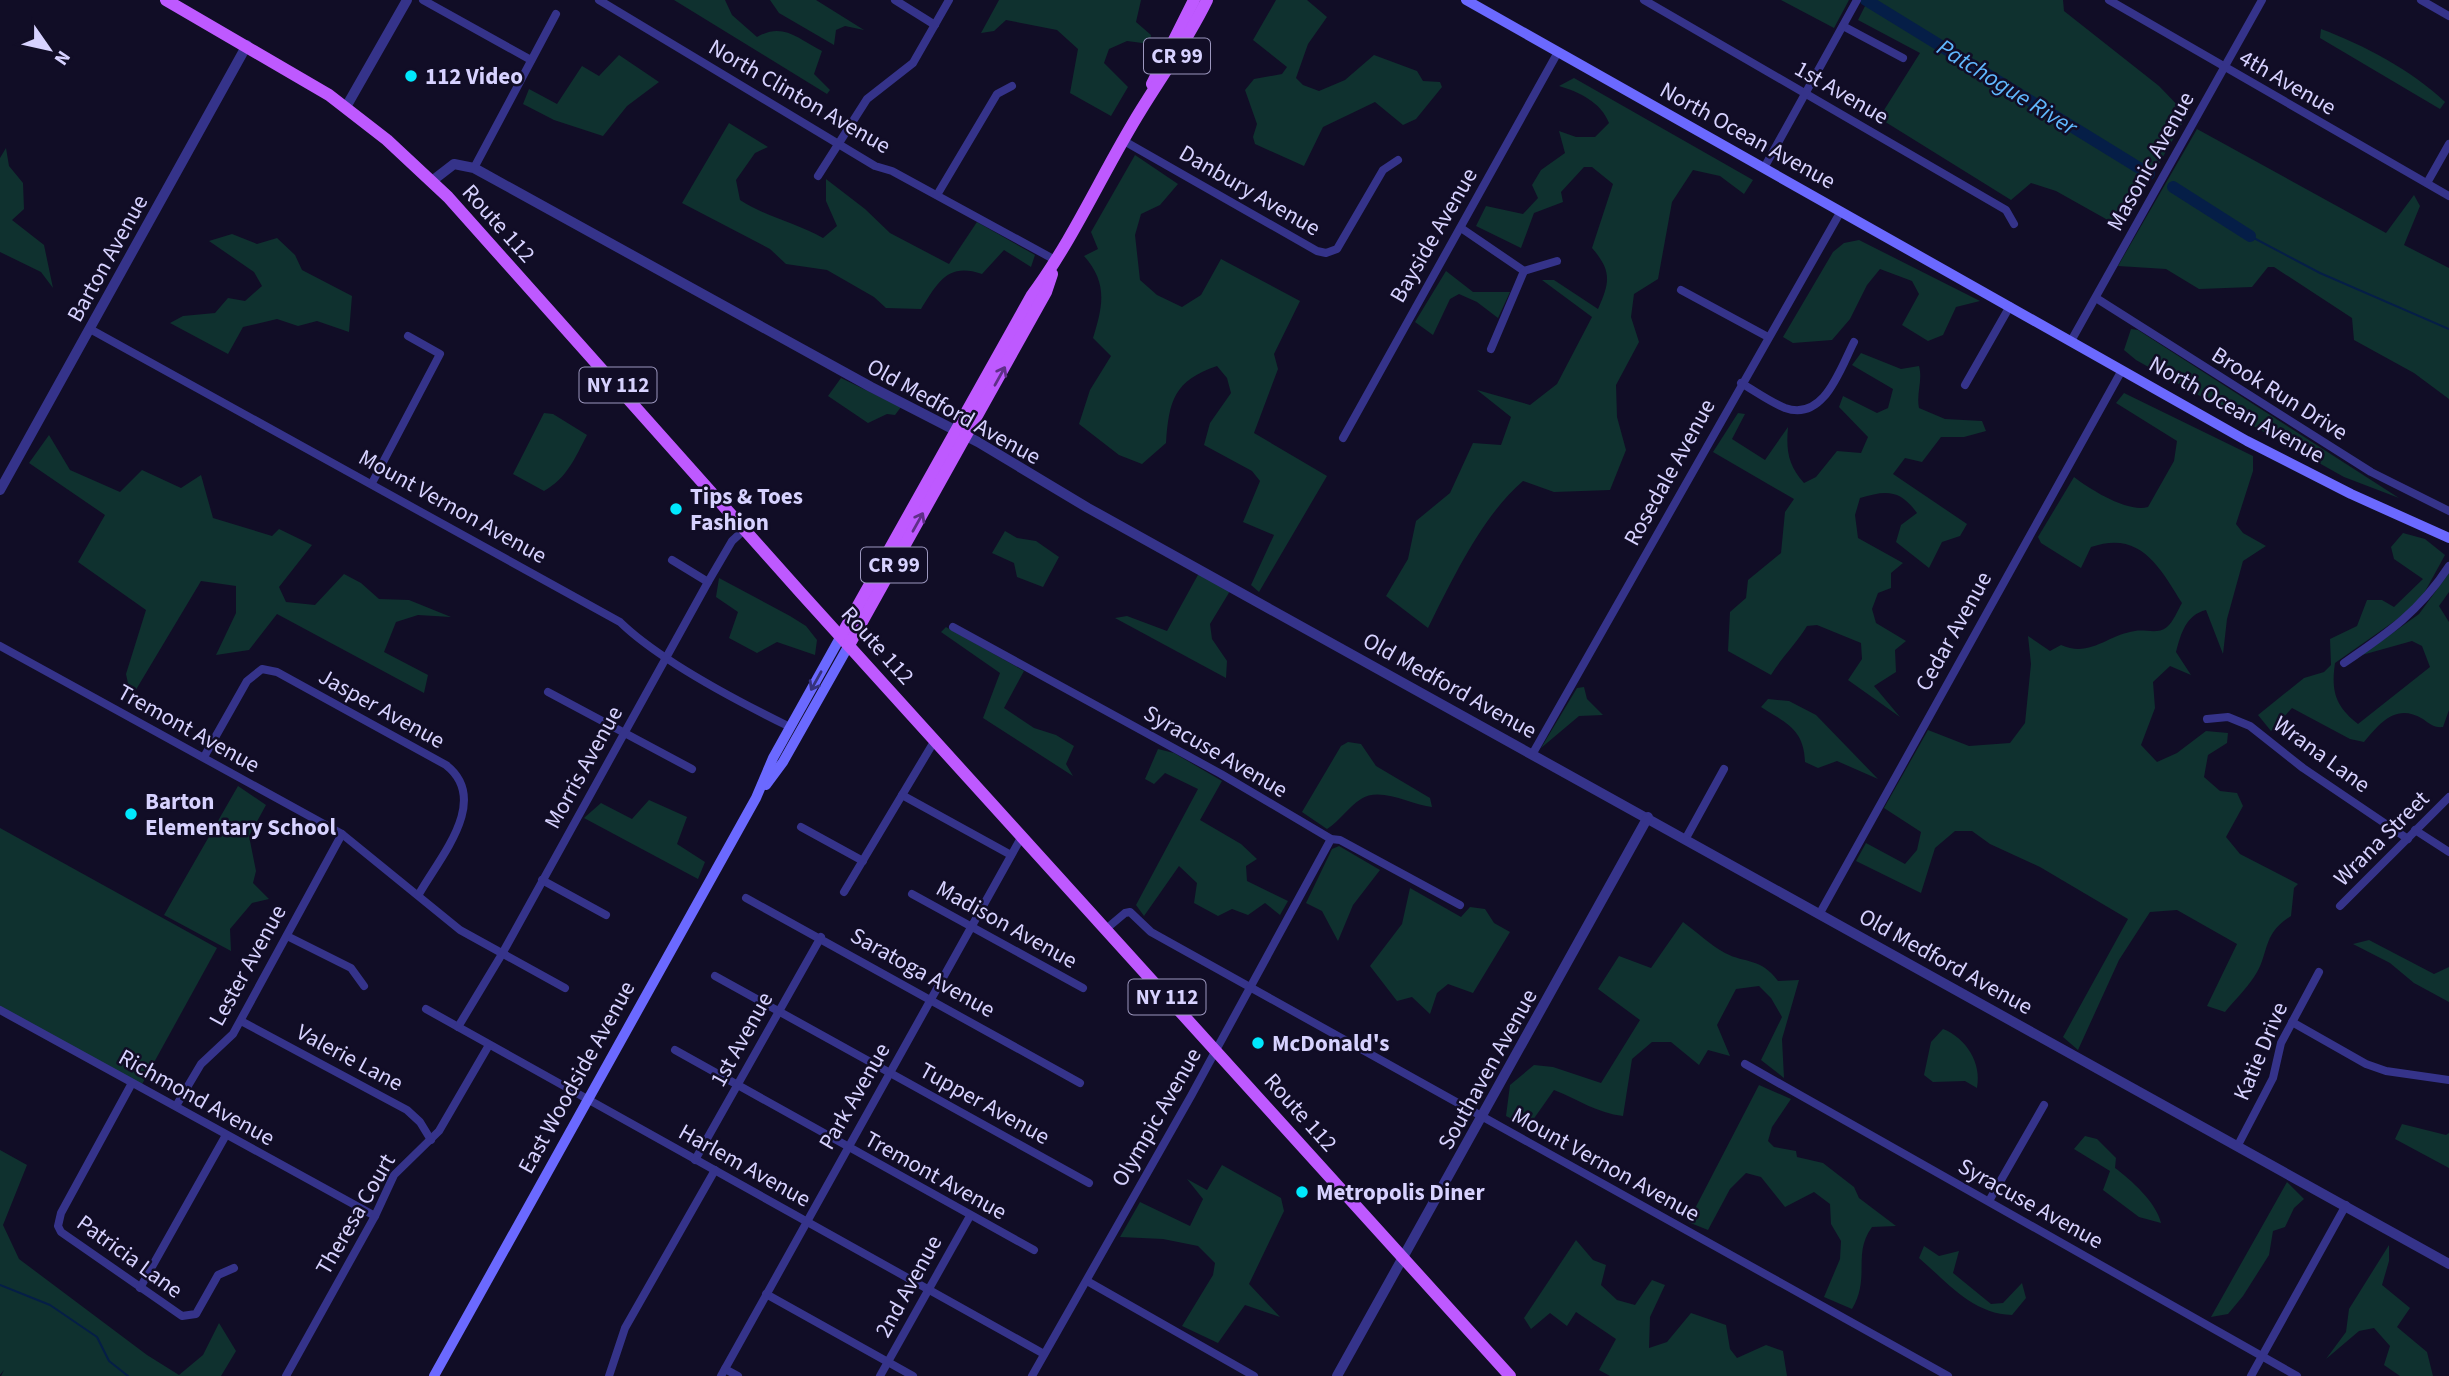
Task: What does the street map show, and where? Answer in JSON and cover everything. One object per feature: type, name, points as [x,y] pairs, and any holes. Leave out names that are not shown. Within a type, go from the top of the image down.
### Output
[{"type":"main road","name":"Route 112","points":[[166,0],[247,45],[346,107],[432,181],[1510,1376]]},
{"type":"main road","name":"CR 99","points":[[961,433],[982,382],[1032,295],[1057,261],[1124,141],[1194,0]]},
{"type":"main road","name":"CR 99","points":[[1141,110],[1173,64],[1207,0]]},
{"type":"main road","name":"North Ocean Avenue","points":[[1466,0],[1479,3],[1558,52],[2303,471],[2449,538]]},
{"type":"main road","name":"CR 99","points":[[961,433],[1046,292],[1057,261]]},
{"type":"main road","name":"East Woodside Avenue","points":[[756,798],[783,762],[845,641],[961,433]]},
{"type":"main road","name":"East Woodside Avenue","points":[[433,1376],[756,798],[790,727],[845,641]]},
{"type":"street","points":[[346,107],[407,0]]},
{"type":"street","points":[[423,0],[531,60]]},
{"type":"street","name":"North Clinton Avenue","points":[[599,0],[836,144],[875,166],[892,171],[1057,261]]},
{"type":"street","points":[[895,0],[935,25]]},
{"type":"street","points":[[818,176],[867,99],[912,63],[949,0]]},
{"type":"street","name":"1st Avenue","points":[[1644,0],[2006,210],[2014,223]]},
{"type":"street","points":[[1764,168],[1857,0]]},
{"type":"street","name":"4th Avenue","points":[[2109,0],[2449,196]]},
{"type":"street","name":"Masonic Avenue","points":[[2071,341],[2262,0]]},
{"type":"street","points":[[2421,0],[2449,16]]},
{"type":"street","points":[[432,181],[454,164],[474,168],[556,14]]},
{"type":"street","points":[[1843,26],[1903,58]]},
{"type":"street","name":"Barton Avenue","points":[[0,490],[247,45]]},
{"type":"street","name":"Bayside Avenue","points":[[1343,438],[1431,275],[1461,228],[1558,52]]},
{"type":"street","points":[[937,195],[997,94],[1012,86]]},
{"type":"street","name":"Danbury Avenue","points":[[1124,141],[1317,251],[1326,253],[1337,249],[1383,170],[1398,160]]},
{"type":"street","points":[[2427,183],[2449,144]]},
{"type":"street","name":"Old Medford Avenue","points":[[474,168],[859,381],[961,433],[1088,509],[1533,753],[2449,1264]]},
{"type":"street","name":"Rosedale Avenue","points":[[1533,753],[1841,211]]},
{"type":"street","points":[[1461,228],[1524,271]]},
{"type":"street","points":[[1524,271],[1557,261]]},
{"type":"street","points":[[1491,349],[1524,271]]},
{"type":"street","points":[[1681,290],[1768,337]]},
{"type":"street","name":"Brook Run Drive","points":[[2096,298],[2371,472],[2449,511]]},
{"type":"street","points":[[1965,385],[2010,306]]},
{"type":"street","name":"Mount Vernon Avenue","points":[[90,329],[620,622],[638,639],[666,657],[790,727]]},
{"type":"street","points":[[372,483],[440,354],[408,336]]},
{"type":"street","points":[[1741,383],[1785,408],[1800,410],[1817,405],[1827,393],[1854,342]]},
{"type":"street","name":"Cedar Avenue","points":[[1820,913],[2122,370]]},
{"type":"street","name":"Morris Avenue","points":[[458,1027],[502,954],[708,582],[732,541],[745,529]]},
{"type":"street","points":[[672,560],[708,582]]},
{"type":"street","points":[[2344,663],[2402,623],[2421,604],[2449,566]]},
{"type":"street","name":"Syracuse Avenue","points":[[953,627],[1331,839],[1340,840],[1460,905]]},
{"type":"street","name":"Tremont Avenue","points":[[0,646],[342,834],[460,930],[565,988]]},
{"type":"street","name":"Jasper Avenue","points":[[204,757],[247,681],[262,669],[277,672],[446,765],[463,781],[467,804],[419,894]]},
{"type":"street","points":[[548,692],[692,769]]},
{"type":"street","name":"Wrana Lane","points":[[2207,719],[2228,717],[2250,726],[2304,768],[2408,839]]},
{"type":"street","points":[[844,892],[935,740]]},
{"type":"street","points":[[1686,838],[1724,769]]},
{"type":"street","points":[[902,795],[1011,855]]},
{"type":"street","name":"Wrana Street","points":[[2340,906],[2449,797]]},
{"type":"street","name":"Southaven Avenue","points":[[1337,1376],[1648,817]]},
{"type":"street","points":[[801,827],[863,861]]},
{"type":"street","points":[[2415,830],[2449,852]]},
{"type":"street","name":"Lester Avenue","points":[[176,1106],[201,1064],[228,1041],[241,1021],[342,834]]},
{"type":"street","name":"Park Avenue","points":[[723,1373],[805,1220],[888,1072],[933,999],[1022,836]]},
{"type":"street","name":"Olympic Avenue","points":[[1032,1376],[1216,1051],[1331,839]]},
{"type":"street","points":[[542,880],[606,915]]},
{"type":"street","name":"Madison Avenue","points":[[912,894],[1083,988]]},
{"type":"street","name":"Saratoga Avenue","points":[[746,898],[933,999],[1080,1083]]},
{"type":"street","name":"Mount Vernon Avenue","points":[[1106,929],[1130,912],[1151,932],[1948,1376]]},
{"type":"street","points":[[286,936],[351,968],[364,986]]},
{"type":"street","name":"1st Avenue","points":[[695,1160],[821,937]]},
{"type":"street","name":"Katie Drive","points":[[2238,1145],[2273,1078],[2276,1056],[2291,1022],[2319,972]]},
{"type":"street","name":"Tupper Avenue","points":[[715,976],[1089,1183]]},
{"type":"street","name":"Harlem Avenue","points":[[426,1009],[1044,1354]]},
{"type":"street","name":"Richmond Avenue","points":[[0,1010],[375,1216]]},
{"type":"street","name":"Valerie Lane","points":[[241,1021],[407,1110],[420,1122],[431,1139]]},
{"type":"street","points":[[2291,1022],[2366,1064],[2386,1071],[2449,1080]]},
{"type":"street","name":"Theresa Court","points":[[286,1376],[400,1166],[431,1139],[444,1123],[489,1045]]},
{"type":"street","name":"Tremont Avenue","points":[[675,1050],[1034,1250]]},
{"type":"street","name":"Syracuse Avenue","points":[[1745,1064],[2297,1376]]},
{"type":"street","name":"Patricia Lane","points":[[132,1083],[61,1213],[58,1226],[68,1237],[174,1312],[190,1316],[200,1308],[218,1275],[234,1268]]},
{"type":"street","points":[[1989,1201],[2043,1105]]},
{"type":"street","points":[[140,1287],[226,1135]]},
{"type":"street","points":[[608,1376],[625,1328],[715,1170]]},
{"type":"street","points":[[2251,1376],[2346,1205]]},
{"type":"street","name":"2nd Avenue","points":[[880,1376],[970,1216]]},
{"type":"street","points":[[1087,1281],[1254,1376]]},
{"type":"street","points":[[766,1294],[913,1376]]},
{"type":"street","points":[[723,1373],[738,1376]]},
{"type":"green space","points":[[674,0],[725,0],[732,15],[757,37],[782,31],[822,51],[814,74],[830,90],[827,94]]},
{"type":"green space","points":[[770,0],[816,0],[864,30],[845,26],[836,30],[834,45],[779,13]]},
{"type":"green space","points":[[999,0],[1141,0],[1136,22],[1151,35],[1150,44],[1127,41],[1109,49],[1104,63],[1128,87],[1111,116],[1070,93],[1078,49],[1057,30],[1006,20],[994,31],[981,33]]},
{"type":"green space","points":[[1276,0],[1307,0],[1327,17],[1308,44],[1296,78],[1303,85],[1319,91],[1345,80],[1374,55],[1417,71],[1423,81],[1440,82],[1442,87],[1416,119],[1403,125],[1375,102],[1323,127],[1304,166],[1255,144],[1253,137],[1257,124],[1245,90],[1254,79],[1282,74],[1287,67],[1253,40]]},
{"type":"green space","points":[[1781,0],[1849,0],[1834,28]]},
{"type":"green space","points":[[1868,0],[2063,0],[2064,11],[2159,86],[2187,115],[2122,228],[2056,191],[2031,183],[2011,200],[1879,118],[1920,53],[1858,20]]},
{"type":"green space","points":[[2321,29],[2386,60],[2417,79],[2445,102],[2440,109],[2320,38]]},
{"type":"green space","points":[[619,55],[659,82],[627,106],[603,136],[554,120],[523,104],[529,89],[557,104],[582,66],[599,76]]},
{"type":"green space","points":[[1574,78],[1753,180],[1744,194],[1720,176],[1693,170],[1672,202],[1658,279],[1634,294],[1631,317],[1639,342],[1616,385],[1617,417],[1626,450],[1610,490],[1554,492],[1523,481],[1508,495],[1481,530],[1428,628],[1386,596],[1408,559],[1416,521],[1450,493],[1473,443],[1501,445],[1511,417],[1477,390],[1530,405],[1557,384],[1592,317],[1542,280],[1554,280],[1598,309],[1607,284],[1606,270],[1592,248],[1613,184],[1592,167],[1584,167],[1561,192],[1563,202],[1534,213],[1521,248],[1476,226],[1486,206],[1523,214],[1538,198],[1532,185],[1541,170],[1565,153],[1559,131],[1576,137],[1595,137],[1609,123],[1595,104],[1574,91],[1559,86]]},
{"type":"green space","points":[[729,123],[768,147],[755,153],[736,180],[740,200],[759,211],[823,238],[837,226],[826,201],[826,179],[865,209],[890,233],[949,264],[977,222],[1035,255],[1031,267],[1004,250],[982,274],[961,271],[945,277],[921,309],[886,308],[874,297],[827,270],[786,264],[770,249],[682,203]]},
{"type":"green space","points":[[2197,129],[2386,233],[2414,195],[2420,206],[2404,245],[2449,268],[2449,399],[2414,373],[2354,340],[2352,318],[2274,267],[2268,267],[2252,287],[2199,289],[2166,269],[2118,266]]},
{"type":"green space","points":[[6,148],[9,166],[23,183],[24,209],[12,220],[44,245],[53,288],[41,272],[0,252],[0,158]]},
{"type":"green space","points":[[1135,155],[1178,184],[1160,205],[1141,214],[1135,235],[1140,280],[1157,295],[1182,307],[1201,295],[1221,259],[1300,301],[1274,354],[1278,369],[1254,433],[1327,476],[1259,592],[1251,585],[1274,535],[1243,522],[1260,481],[1252,471],[1204,445],[1210,423],[1231,393],[1227,378],[1217,366],[1191,378],[1176,394],[1169,415],[1166,443],[1142,464],[1119,455],[1079,424],[1090,390],[1111,356],[1093,338],[1101,305],[1100,285],[1092,266],[1084,256],[1098,249],[1091,232]]},
{"type":"green space","points":[[232,234],[257,244],[277,238],[295,255],[302,270],[352,296],[349,332],[317,321],[298,326],[277,319],[243,327],[228,354],[170,323],[183,316],[215,313],[228,298],[245,301],[262,286],[254,272],[209,241]]},
{"type":"green space","points":[[1859,240],[1980,301],[1956,307],[1943,335],[1928,341],[1902,325],[1919,294],[1912,281],[1880,269],[1867,285],[1850,319],[1832,340],[1793,343],[1783,337],[1833,252],[1844,243]]},
{"type":"green space","points":[[1446,271],[1473,292],[1510,292],[1498,318],[1477,302],[1459,294],[1450,299],[1433,335],[1415,322]]},
{"type":"green space","points":[[2131,329],[2138,330],[2399,498],[2344,477],[2136,360],[2124,350]]},
{"type":"green space","points":[[1861,353],[1901,369],[1919,366],[1919,408],[1945,419],[1982,421],[1986,431],[1964,437],[1941,437],[1922,462],[1905,458],[1893,474],[1967,524],[1960,536],[1942,542],[1929,568],[1896,542],[1901,525],[1917,513],[1911,505],[1905,499],[1885,493],[1860,498],[1855,515],[1858,538],[1903,563],[1891,573],[1891,588],[1878,593],[1872,609],[1876,623],[1906,641],[1895,650],[1896,672],[1874,686],[1900,717],[1848,680],[1862,659],[1861,643],[1817,625],[1807,626],[1771,675],[1728,651],[1730,612],[1746,598],[1748,580],[1781,553],[1785,512],[1794,499],[1713,452],[1738,413],[1745,414],[1732,439],[1765,460],[1788,427],[1789,457],[1794,470],[1804,483],[1816,477],[1837,451],[1861,453],[1868,437],[1839,407],[1843,396],[1877,413],[1888,408],[1893,389],[1852,365]]},
{"type":"green space","points":[[841,378],[901,407],[895,415],[887,414],[868,423],[828,396]]},
{"type":"green space","points":[[2124,393],[2253,456],[2253,471],[2236,524],[2243,533],[2266,546],[2243,561],[2227,619],[2223,654],[2206,610],[2199,612],[2185,626],[2176,652],[2191,675],[2170,666],[2153,682],[2155,708],[2141,745],[2157,762],[2177,753],[2206,731],[2228,733],[2227,743],[2208,755],[2204,777],[2220,791],[2237,793],[2243,806],[2226,837],[2240,854],[2298,884],[2294,888],[2291,916],[2281,923],[2270,937],[2259,969],[2225,1012],[2207,1006],[2237,944],[2177,910],[2150,912],[2119,960],[2078,1050],[2063,1037],[2128,919],[2040,867],[1990,844],[1972,831],[1955,831],[1935,848],[1921,893],[1856,861],[1866,843],[1905,864],[1917,850],[1921,832],[1884,808],[1928,730],[1969,746],[2010,743],[2025,723],[2031,664],[2028,636],[2050,651],[2061,645],[2081,649],[2125,633],[2163,629],[2175,616],[2182,603],[2156,565],[2135,547],[2123,543],[2108,543],[2091,547],[2081,568],[2041,543],[2038,537],[2074,477],[2120,504],[2148,507],[2174,461],[2177,441],[2116,403]]},
{"type":"green space","points":[[544,413],[553,414],[587,435],[565,474],[544,491],[513,474]]},
{"type":"green space","points":[[49,435],[70,470],[120,492],[142,470],[181,488],[201,475],[213,518],[272,536],[279,529],[312,545],[279,587],[286,602],[315,605],[344,574],[361,583],[379,599],[409,600],[451,617],[418,615],[396,622],[384,652],[428,675],[424,693],[277,614],[249,650],[216,655],[236,613],[236,586],[201,581],[131,698],[126,674],[146,610],[78,562],[105,515],[29,463]]},
{"type":"green space","points":[[1005,531],[1017,538],[1036,541],[1059,557],[1043,587],[1017,577],[1014,563],[992,553]]},
{"type":"green space","points":[[2403,533],[2425,539],[2445,555],[2422,597],[2399,618],[2335,663],[2334,690],[2344,711],[2358,724],[2430,667],[2422,646],[2412,641],[2362,655],[2419,614],[2449,573],[2449,592],[2439,606],[2449,622],[2449,710],[2443,727],[2413,715],[2397,714],[2383,722],[2364,742],[2350,739],[2292,708],[2271,731],[2258,715],[2304,678],[2324,672],[2331,665],[2330,639],[2357,626],[2367,600],[2382,600],[2394,607],[2423,579],[2394,559],[2391,547]]},
{"type":"green space","points":[[1199,573],[1230,591],[1210,624],[1212,639],[1227,661],[1226,678],[1115,618],[1127,616],[1167,631]]},
{"type":"green space","points":[[719,578],[806,626],[817,640],[815,655],[777,642],[757,653],[729,638],[738,612],[716,597]]},
{"type":"green space","points":[[946,627],[1024,671],[1004,708],[1034,728],[1056,735],[1074,746],[1066,764],[1073,776],[983,718],[1000,673],[941,632]]},
{"type":"green space","points":[[1584,687],[1587,699],[1603,715],[1579,716],[1541,748],[1577,688]]},
{"type":"green space","points":[[1768,699],[1789,701],[1816,715],[1878,779],[1837,761],[1818,768],[1805,762],[1797,734],[1786,723],[1761,707]]},
{"type":"green space","points":[[1348,742],[1361,744],[1376,766],[1430,798],[1432,807],[1377,794],[1356,802],[1327,829],[1302,812],[1341,746]]},
{"type":"green space","points":[[1158,749],[1174,753],[1222,781],[1200,820],[1241,844],[1257,859],[1246,866],[1247,881],[1288,901],[1280,915],[1265,903],[1248,915],[1232,909],[1218,916],[1194,903],[1197,883],[1179,866],[1144,916],[1136,905],[1198,789],[1165,773],[1154,784],[1145,779]]},
{"type":"green space","points":[[238,786],[266,805],[249,836],[256,871],[253,883],[269,899],[252,903],[230,929],[231,951],[164,915]]},
{"type":"green space","points":[[649,800],[687,817],[677,844],[705,862],[698,879],[584,818],[601,803],[632,819]]},
{"type":"green space","points":[[0,828],[217,948],[141,1086],[0,1009]]},
{"type":"green space","points":[[1339,846],[1380,870],[1353,905],[1338,941],[1322,911],[1306,903],[1332,849]]},
{"type":"green space","points":[[1410,888],[1461,917],[1470,907],[1485,909],[1494,923],[1510,932],[1473,993],[1448,984],[1437,993],[1430,1014],[1412,997],[1397,1001],[1370,966],[1402,924]]},
{"type":"green space","points":[[1683,922],[1719,950],[1759,964],[1778,981],[1799,980],[1782,1039],[1784,1078],[1761,1060],[1782,1017],[1771,998],[1759,986],[1736,989],[1717,1025],[1730,1056],[1708,1050],[1699,1065],[1671,1042],[1652,1042],[1632,1059],[1623,1116],[1596,1109],[1554,1090],[1528,1127],[1506,1116],[1510,1085],[1534,1065],[1553,1067],[1601,1083],[1640,1020],[1598,989],[1619,956],[1651,968]]},
{"type":"green space","points":[[2369,940],[2434,974],[2449,967],[2449,1002],[2414,983],[2390,963],[2353,944]]},
{"type":"green space","points":[[1943,1029],[1959,1038],[1970,1052],[1977,1070],[1977,1088],[1965,1081],[1933,1082],[1924,1075],[1931,1042]]},
{"type":"green space","points":[[1759,1085],[1791,1099],[1772,1127],[1768,1141],[1774,1147],[1796,1151],[1797,1157],[1823,1163],[1854,1187],[1859,1198],[1896,1226],[1872,1227],[1866,1237],[1860,1286],[1852,1309],[1824,1297],[1840,1259],[1841,1241],[1831,1224],[1830,1204],[1814,1192],[1785,1207],[1761,1177],[1746,1173],[1730,1189],[1708,1230],[1688,1222]]},
{"type":"green space","points":[[2402,1124],[2446,1135],[2449,1133],[2449,1168],[2395,1139]]},
{"type":"green space","points":[[2085,1136],[2097,1139],[2116,1158],[2115,1168],[2135,1185],[2154,1207],[2161,1223],[2139,1217],[2103,1190],[2110,1171],[2074,1149]]},
{"type":"green space","points":[[0,1150],[27,1165],[3,1225],[19,1259],[147,1355],[179,1375],[203,1355],[219,1323],[236,1351],[221,1376],[1,1376],[4,1370],[0,1375]]},
{"type":"green space","points":[[1222,1165],[1281,1198],[1284,1211],[1249,1284],[1280,1317],[1245,1305],[1218,1343],[1182,1326],[1213,1275],[1215,1263],[1198,1246],[1163,1239],[1120,1237],[1140,1202],[1190,1226],[1203,1199],[1187,1179],[1207,1190]]},
{"type":"green space","points":[[2287,1182],[2304,1199],[2294,1208],[2285,1227],[2273,1231],[2269,1255],[2243,1296],[2228,1314],[2211,1317]]},
{"type":"green space","points":[[1576,1240],[1593,1260],[1606,1265],[1601,1285],[1617,1300],[1635,1305],[1652,1280],[1665,1285],[1650,1317],[1649,1348],[1667,1342],[1691,1313],[1726,1325],[1730,1349],[1737,1358],[1766,1345],[1783,1351],[1787,1376],[1610,1376],[1599,1370],[1616,1339],[1576,1312],[1567,1326],[1550,1313],[1531,1329],[1524,1318]]},
{"type":"green space","points":[[2389,1245],[2389,1261],[2382,1285],[2410,1308],[2397,1327],[2427,1352],[2433,1376],[2400,1376],[2384,1365],[2390,1346],[2374,1328],[2359,1331],[2326,1359],[2346,1332],[2349,1309]]},
{"type":"green space","points":[[1924,1246],[1939,1256],[1959,1251],[1953,1273],[1991,1304],[2003,1303],[2022,1283],[2026,1298],[2012,1315],[1985,1309],[1973,1303],[1919,1258]]},
{"type":"waterway","name":"Patchogue River","points":[[1866,0],[2149,174]]},
{"type":"waterway","name":"Patchogue River","points":[[2173,187],[2250,236]]},
{"type":"waterway","points":[[2250,236],[2320,273],[2449,329]]},
{"type":"waterway","points":[[0,1285],[50,1305],[97,1337],[109,1361],[128,1376]]},
{"type":"place","name":"112 Video","points":[[411,76]]},
{"type":"place","name":"Tips & Toes Fashion","points":[[676,509]]},
{"type":"place","name":"Barton Elementary School","points":[[131,814]]},
{"type":"place","name":"McDonald's","points":[[1258,1043]]},
{"type":"place","name":"Metropolis Diner","points":[[1302,1192]]}]
